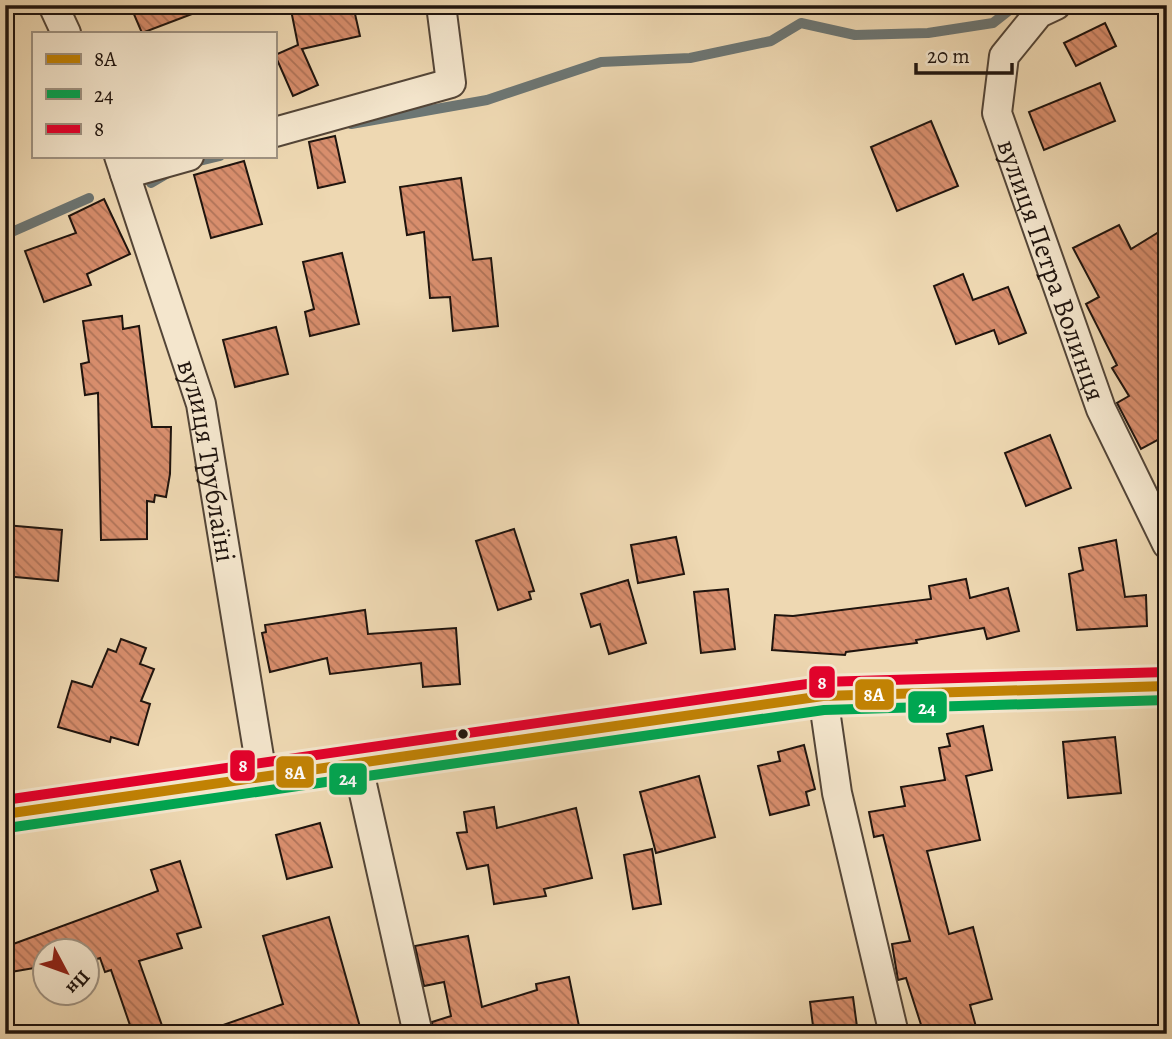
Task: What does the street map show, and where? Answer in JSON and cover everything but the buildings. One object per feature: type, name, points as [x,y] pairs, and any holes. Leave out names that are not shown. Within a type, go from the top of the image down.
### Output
[{"type":"street","points":[[53,5],[66,32]]},
{"type":"street","points":[[276,132],[451,83],[440,5]]},
{"type":"street","name":"вулиця Петра Волинця","points":[[1056,5],[1039,13],[1004,56],[998,113],[1101,410],[1167,544]]},
{"type":"street","points":[[122,165],[174,158]]},
{"type":"street","name":"вулиця Трублаїні","points":[[122,165],[201,404],[262,775]]},
{"type":"street","points":[[5,814],[823,696],[1167,686]]},
{"type":"street","points":[[823,696],[837,793],[894,1034]]},
{"type":"street","points":[[357,762],[418,1034]]},
{"type":"waterway","points":[[351,124],[487,100],[601,62],[690,58],[771,41],[801,23],[855,35],[928,33],[993,23],[1016,5]]},
{"type":"waterway","points":[[191,163],[212,158]]},
{"type":"waterway","points":[[151,183],[168,173]]},
{"type":"waterway","points":[[5,235],[89,198]]},
{"type":"transit line","name":"8","points":[[5,800],[821,682],[1167,672]]},
{"type":"transit line","name":"8А","points":[[5,814],[823,696],[1167,686]]},
{"type":"transit line","name":"24","points":[[7,828],[824,710],[1167,700]]}]
